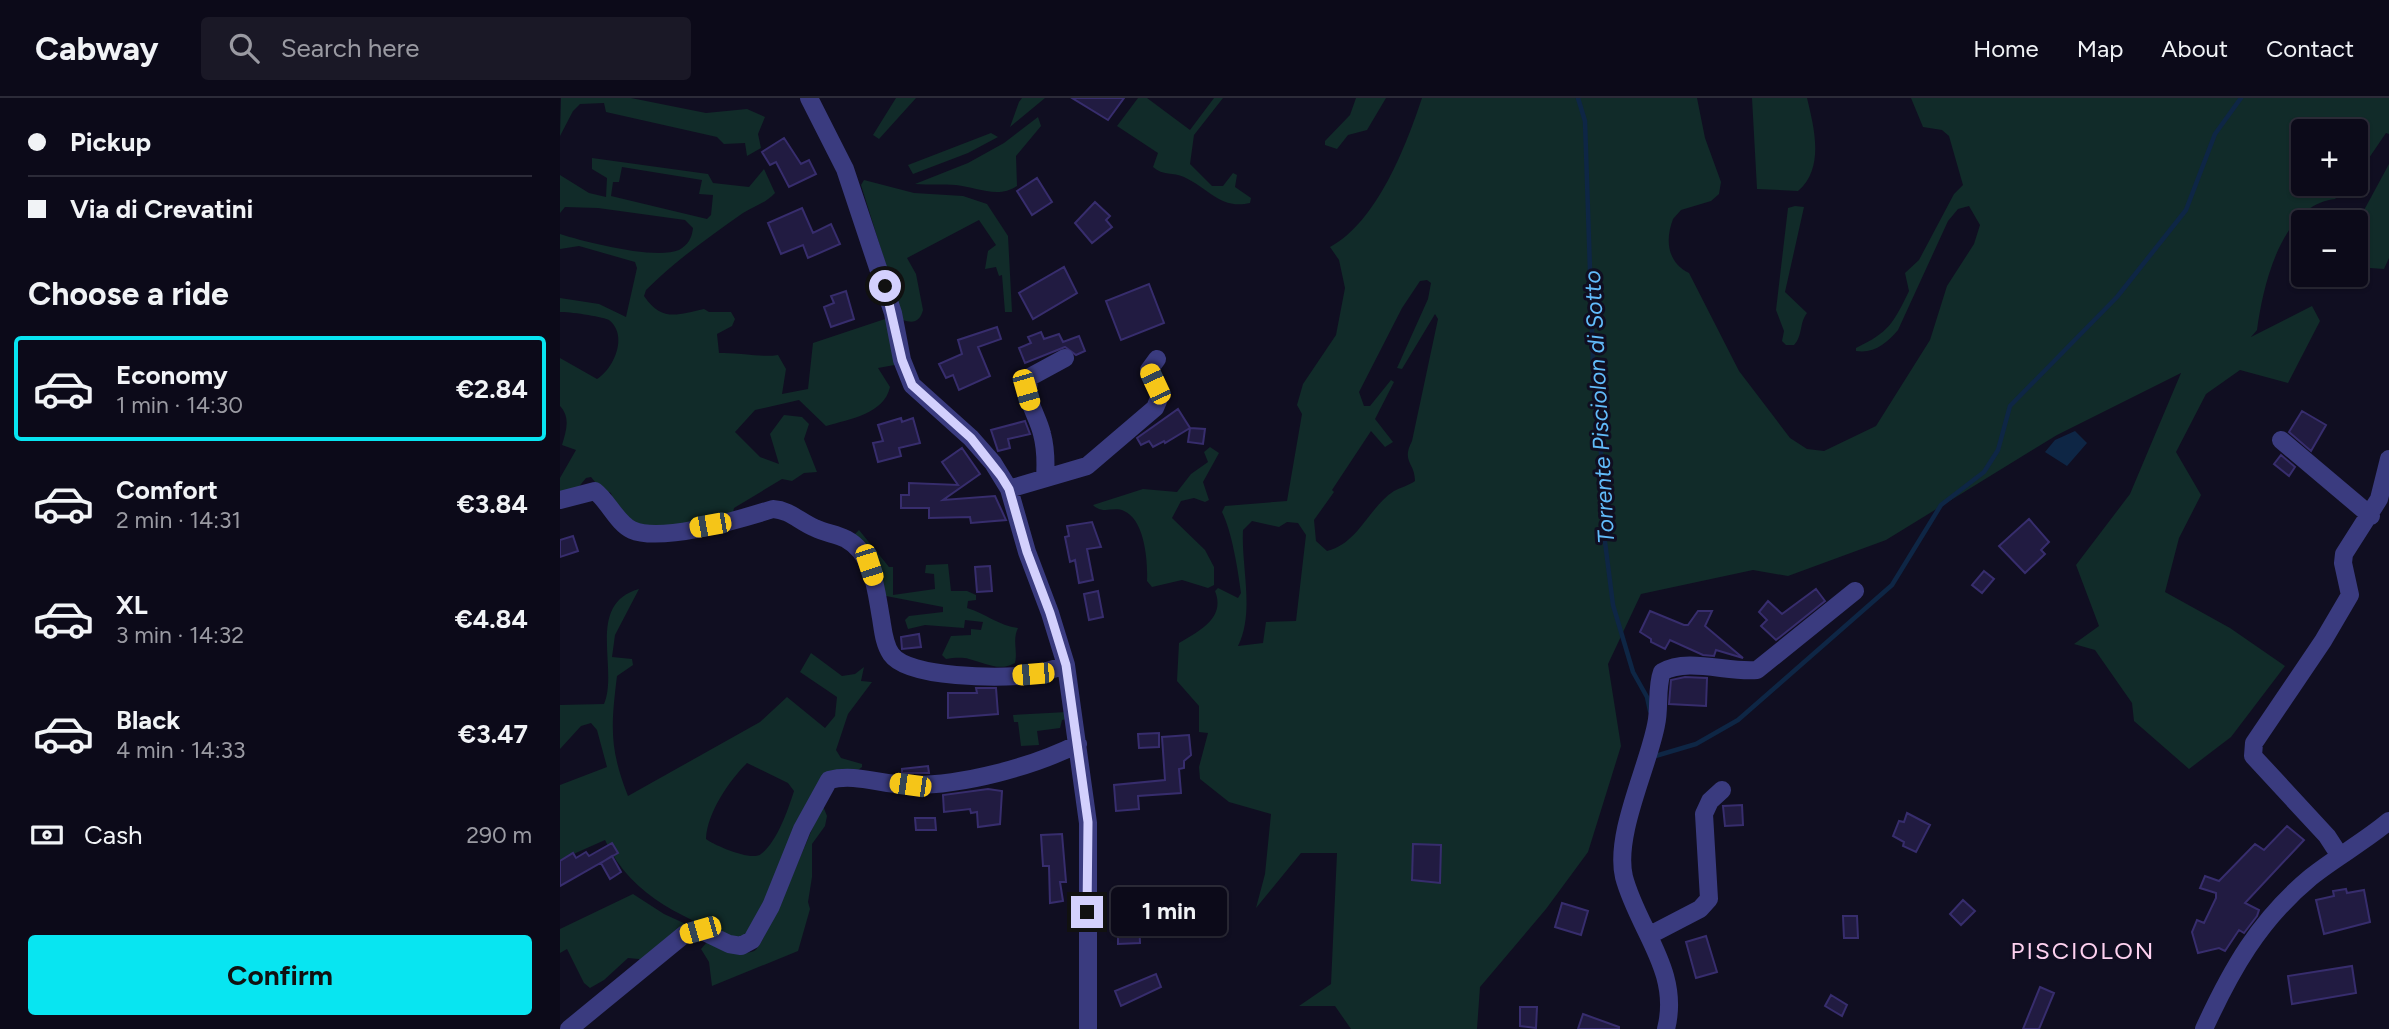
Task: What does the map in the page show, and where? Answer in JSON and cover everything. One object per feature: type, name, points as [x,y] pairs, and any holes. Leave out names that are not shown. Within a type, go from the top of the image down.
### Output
[{"type":"street","points":[[809,98],[845,169],[893,313],[902,360],[912,385],[971,438],[993,463],[1009,489],[1066,665],[1088,822],[1088,1029]]},
{"type":"street","points":[[1045,478],[1046,452],[1026,390],[1030,377],[1043,367],[1065,358]]},
{"type":"street","points":[[1009,489],[1087,466],[1155,408],[1160,396],[1149,370],[1157,359]]},
{"type":"street","points":[[2281,440],[2371,516]]},
{"type":"street","points":[[2340,856],[2327,836],[2253,756],[2254,743],[2290,693],[2350,595],[2343,563],[2344,554],[2371,516],[2379,499],[2389,459]]},
{"type":"street","points":[[560,500],[595,491],[607,500],[622,524],[647,534],[668,535],[773,509],[783,510],[815,528],[848,540],[858,549],[869,565],[875,584],[885,642],[891,655],[899,662],[916,668],[978,677],[1033,674],[1066,665]]},
{"type":"street","points":[[1666,1029],[1670,992],[1663,964],[1634,905],[1622,859],[1635,795],[1655,731],[1662,672],[1677,667],[1725,668],[1740,672],[1757,670],[1855,591]]},
{"type":"street","points":[[569,1029],[686,933],[700,930],[729,944],[741,946],[752,940],[771,906],[802,829],[829,780],[843,776],[910,785],[951,780],[1026,764],[1078,744]]},
{"type":"street","points":[[1650,935],[1700,909],[1709,899],[1704,814],[1710,801],[1722,790]]},
{"type":"street","points":[[2204,1029],[2237,959],[2285,901],[2340,856],[2389,821]]},
{"type":"green space","points":[[561,98],[631,98],[706,113],[747,109],[765,117],[758,134],[761,148],[747,156],[745,143],[724,144],[717,137],[606,112],[604,103],[580,104],[573,111],[560,136]]},
{"type":"green space","points":[[896,98],[916,98],[879,139],[873,135]]},
{"type":"green space","points":[[1022,98],[1045,98],[1010,127],[1019,102]]},
{"type":"green space","points":[[1138,98],[1147,98],[1190,130],[1214,98],[1223,98],[1194,135],[1190,164],[1212,186],[1223,186],[1233,173],[1237,175],[1235,187],[1251,198],[1250,203],[1223,201],[1184,177],[1161,172],[1153,167],[1158,153],[1117,126]]},
{"type":"green space","points":[[1356,98],[1386,98],[1367,130],[1348,135],[1337,149],[1325,145],[1325,141],[1350,115]]},
{"type":"green space","points":[[1422,98],[1697,98],[1705,138],[1721,182],[1719,194],[1711,201],[1681,210],[1673,219],[1669,235],[1672,257],[1689,273],[1739,371],[1790,438],[1807,449],[1824,451],[1876,426],[1930,340],[1947,286],[1974,244],[1980,225],[1969,206],[1958,209],[1948,221],[1898,330],[1880,346],[1869,351],[1856,351],[1856,348],[1883,332],[1894,319],[1909,291],[1905,273],[1919,260],[1954,194],[1963,185],[1949,136],[1942,130],[1923,127],[1911,98],[2389,98],[2389,134],[2386,133],[2368,159],[2368,119],[2291,119],[2291,196],[2338,196],[2309,210],[2291,210],[2291,228],[2270,271],[2257,330],[2251,337],[2312,306],[2320,321],[2288,383],[2240,370],[2206,394],[2176,452],[2201,495],[2179,538],[2165,592],[2230,628],[2285,666],[2231,737],[2189,769],[2134,721],[2132,703],[2095,650],[2074,644],[2099,626],[2076,565],[2130,494],[2181,373],[2057,435],[1886,540],[1788,576],[1753,570],[1641,594],[1608,664],[1621,746],[1588,852],[1546,909],[1480,987],[1477,1029],[1351,1029],[1335,1006],[1299,1006],[1331,984],[1337,853],[1301,853],[1256,908],[1265,874],[1271,814],[1229,802],[1200,779],[1199,767],[1208,733],[1199,732],[1199,706],[1177,681],[1179,643],[1209,623],[1214,616],[1217,609],[1215,591],[1218,588],[1238,598],[1241,593],[1232,540],[1222,512],[1225,506],[1287,501],[1302,414],[1297,405],[1303,384],[1336,335],[1345,288],[1339,260],[1330,247],[1362,220],[1376,202],[1398,160]],"holes":[[[1427,280],[1431,283],[1428,299],[1397,368],[1402,369],[1435,314],[1438,319],[1408,453],[1415,481],[1385,498],[1347,541],[1327,551],[1316,541],[1314,520],[1334,492],[1332,490],[1371,431],[1385,447],[1393,442],[1375,419],[1394,382],[1391,380],[1370,406],[1364,406],[1359,392],[1402,308],[1420,281]],[[1252,521],[1279,527],[1287,522],[1298,523],[1306,535],[1296,621],[1266,622],[1263,643],[1238,646],[1243,633],[1247,604],[1243,530]]]},
{"type":"green space","points":[[1752,98],[1807,98],[1814,134],[1815,159],[1812,171],[1798,191],[1757,189]]},
{"type":"green space","points":[[1038,117],[1041,126],[1016,156],[1017,186],[1010,190],[995,192],[956,185],[915,184],[968,163],[1004,143]]},
{"type":"green space","points":[[991,133],[998,137],[968,153],[913,174],[908,165]]},
{"type":"green space","points":[[592,158],[708,174],[713,183],[749,187],[764,169],[775,193],[693,249],[657,279],[644,296],[657,310],[664,313],[686,313],[704,309],[709,312],[731,312],[735,319],[732,326],[717,334],[719,353],[778,355],[786,369],[782,394],[808,389],[813,343],[888,318],[900,364],[878,368],[890,387],[881,404],[855,418],[826,426],[799,400],[755,410],[735,432],[760,457],[779,464],[770,434],[784,415],[802,417],[809,424],[804,439],[817,472],[804,473],[792,481],[782,479],[734,508],[732,517],[669,532],[632,522],[611,493],[600,488],[591,477],[586,478],[577,489],[560,492],[560,478],[576,450],[562,445],[567,420],[560,406],[560,358],[597,379],[613,360],[618,335],[609,320],[586,314],[560,312],[560,298],[599,304],[626,317],[637,268],[635,262],[579,246],[560,249],[560,234],[620,249],[668,253],[685,246],[691,238],[693,228],[685,220],[598,208],[565,207],[560,213],[560,175],[589,193],[606,197],[607,178],[592,169]],"holes":[[[622,167],[702,180],[699,194],[713,195],[711,215],[707,219],[611,196],[613,182],[619,182]]]},
{"type":"green space","points":[[2389,164],[2389,258],[2384,269],[2368,268],[2368,210],[2364,210]]},
{"type":"green space","points":[[864,180],[914,193],[963,196],[987,204],[1008,236],[1012,312],[1005,312],[1002,275],[999,276],[996,267],[985,269],[988,251],[996,245],[979,220],[907,258],[916,274],[923,310],[916,321],[903,320],[861,185]]},
{"type":"green space","points":[[1804,207],[1785,292],[1807,313],[1797,341],[1794,345],[1786,345],[1782,341],[1784,331],[1776,310],[1788,208]]},
{"type":"green space","points":[[1210,447],[1219,453],[1203,482],[1209,500],[1205,502],[1194,498],[1181,501],[1172,518],[1205,550],[1214,567],[1214,585],[1208,588],[1182,580],[1152,587],[1147,581],[1146,553],[1137,523],[1124,511],[1104,510],[1093,505],[1143,489],[1177,492],[1191,474],[1208,462],[1204,452]]},
{"type":"green space","points":[[859,530],[889,567],[893,567],[893,595],[935,589],[934,574],[925,573],[926,565],[948,564],[951,591],[967,591],[976,595],[976,600],[968,601],[967,608],[1018,628],[1015,637],[1015,663],[998,667],[966,658],[946,659],[942,655],[951,636],[971,635],[971,629],[981,630],[983,622],[965,620],[964,628],[925,625],[908,629],[905,620],[909,616],[943,612],[943,607],[886,596],[873,554],[854,535]]},
{"type":"green space","points":[[639,589],[615,635],[612,657],[632,659],[633,665],[617,676],[613,723],[617,764],[628,796],[760,722],[787,697],[825,728],[835,716],[837,697],[800,672],[811,653],[842,676],[855,674],[864,667],[861,681],[872,682],[848,714],[836,750],[841,758],[862,764],[862,767],[857,771],[844,770],[782,867],[744,941],[702,925],[646,892],[630,878],[605,840],[560,860],[560,785],[607,767],[597,730],[591,723],[581,726],[560,749],[560,705],[604,704],[608,690],[608,623],[613,608],[623,597]],"holes":[[[747,763],[788,783],[794,791],[789,807],[777,834],[761,854],[742,854],[706,839],[710,819],[720,798]]]},
{"type":"green space","points":[[1067,712],[1067,719],[1062,720],[1060,728],[1037,731],[1039,745],[1021,746],[1018,722],[1014,722],[1013,715]]},
{"type":"green space","points":[[823,806],[827,816],[825,826],[812,844],[812,877],[808,902],[810,909],[798,951],[712,986],[709,962],[701,949],[707,942],[737,952],[749,952],[754,951],[760,944]]},
{"type":"green space","points":[[633,894],[664,914],[688,925],[642,967],[639,959],[628,958],[604,980],[590,988],[584,983],[567,949],[560,953],[560,929]]},
{"type":"water","points":[[2075,431],[2087,443],[2067,466],[2045,452],[2055,440]]},
{"type":"building","points":[[1072,98],[1124,98],[1108,120]]},
{"type":"building","points":[[784,138],[801,164],[809,160],[816,174],[789,187],[776,162],[770,165],[762,152]]},
{"type":"building","points":[[1037,178],[1052,202],[1032,215],[1017,191]]},
{"type":"building","points":[[1095,202],[1110,216],[1106,220],[1112,227],[1092,243],[1075,223]]},
{"type":"building","points":[[802,208],[813,233],[831,224],[840,244],[808,258],[803,245],[781,254],[768,223]]},
{"type":"building","points":[[1064,267],[1077,293],[1033,319],[1019,293]]},
{"type":"building","points":[[1149,284],[1164,323],[1121,340],[1106,301]]},
{"type":"building","points":[[846,291],[854,319],[831,327],[824,307],[834,303],[831,296]]},
{"type":"building","points":[[997,327],[1001,339],[978,347],[990,376],[959,390],[953,375],[946,378],[939,364],[962,354],[958,340]]},
{"type":"building","points":[[1041,332],[1044,339],[1059,334],[1063,342],[1079,336],[1085,351],[1076,355],[1065,347],[1025,363],[1019,348],[1031,343],[1028,337]]},
{"type":"building","points":[[1178,409],[1190,428],[1165,443],[1164,441],[1153,447],[1149,441],[1141,445],[1137,438]]},
{"type":"building","points":[[2302,411],[2326,425],[2311,451],[2289,432]]},
{"type":"building","points":[[901,418],[902,422],[913,418],[920,443],[899,448],[901,456],[878,462],[873,443],[883,441],[878,425]]},
{"type":"building","points":[[1025,421],[1030,434],[1008,439],[1010,448],[998,451],[991,430]]},
{"type":"building","points":[[1190,428],[1205,429],[1203,444],[1188,442]]},
{"type":"building","points":[[962,448],[980,474],[943,500],[995,496],[1006,520],[971,523],[970,517],[929,518],[929,508],[901,508],[901,495],[909,495],[909,483],[958,485],[942,462]]},
{"type":"building","points":[[2281,455],[2295,467],[2289,476],[2274,464]]},
{"type":"building","points":[[2029,519],[2049,542],[2041,550],[2045,554],[2025,573],[1999,546]]},
{"type":"building","points":[[1092,522],[1101,547],[1087,549],[1093,580],[1079,583],[1075,560],[1070,562],[1065,537],[1069,536],[1067,526]]},
{"type":"building","points":[[573,536],[578,551],[560,557],[560,540]]},
{"type":"building","points":[[990,566],[992,591],[977,592],[975,567]]},
{"type":"building","points":[[1984,571],[1994,579],[1982,593],[1972,585]]},
{"type":"building","points":[[1816,589],[1825,601],[1776,640],[1761,626],[1767,620],[1759,612],[1768,601],[1782,614]]},
{"type":"building","points":[[1098,591],[1103,617],[1089,620],[1084,594]]},
{"type":"building","points":[[1650,611],[1688,625],[1698,611],[1712,611],[1705,626],[1743,658],[1716,650],[1714,656],[1703,655],[1670,640],[1665,649],[1651,642],[1651,639],[1640,632]]},
{"type":"building","points":[[919,634],[921,647],[902,649],[901,637]]},
{"type":"building","points":[[1685,677],[1707,678],[1706,706],[1669,704],[1671,680]]},
{"type":"building","points":[[976,688],[996,688],[998,714],[948,718],[948,693],[977,693]]},
{"type":"building","points":[[1159,733],[1159,747],[1139,748],[1138,734]]},
{"type":"building","points":[[1189,735],[1191,755],[1184,761],[1184,768],[1179,769],[1181,793],[1138,796],[1139,809],[1116,811],[1114,785],[1165,780],[1162,737]]},
{"type":"building","points":[[928,766],[929,773],[902,773],[902,769]]},
{"type":"building","points":[[988,789],[1002,791],[1000,824],[978,827],[977,812],[971,813],[970,809],[944,812],[943,795]]},
{"type":"building","points":[[1742,805],[1743,825],[1725,826],[1723,806]]},
{"type":"building","points":[[1907,813],[1930,825],[1916,852],[1903,846],[1904,842],[1893,836],[1899,821],[1904,822]]},
{"type":"building","points":[[915,818],[935,818],[936,830],[916,830]]},
{"type":"building","points":[[2287,826],[2304,840],[2245,903],[2259,910],[2257,916],[2244,933],[2239,930],[2225,951],[2219,948],[2198,953],[2192,932],[2197,920],[2204,923],[2216,898],[2216,893],[2200,888],[2205,876],[2219,881],[2255,844],[2264,850]]},
{"type":"building","points":[[1062,834],[1066,882],[1060,882],[1063,901],[1050,903],[1049,866],[1043,866],[1041,835]]},
{"type":"building","points":[[612,843],[618,853],[560,886],[560,861],[573,853],[576,858],[586,852],[589,856]]},
{"type":"building","points":[[1413,844],[1441,845],[1440,883],[1412,880]]},
{"type":"building","points":[[612,856],[621,872],[610,879],[601,863]]},
{"type":"building","points":[[2346,889],[2347,893],[2364,890],[2370,922],[2324,934],[2316,900],[2334,896],[2333,891]]},
{"type":"building","points":[[1963,900],[1975,911],[1961,925],[1950,914]]},
{"type":"building","points":[[1562,903],[1588,911],[1581,935],[1555,927]]},
{"type":"building","points":[[1843,916],[1857,916],[1858,938],[1844,938]]},
{"type":"building","points":[[1139,919],[1140,943],[1118,944],[1118,920]]},
{"type":"building","points":[[1706,936],[1717,972],[1696,978],[1686,942]]},
{"type":"building","points":[[2352,966],[2356,993],[2292,1004],[2288,976]]},
{"type":"building","points":[[1156,974],[1161,987],[1121,1006],[1115,991]]},
{"type":"building","points":[[2040,987],[2054,993],[2039,1029],[2023,1029]]},
{"type":"building","points":[[1831,995],[1847,1005],[1842,1016],[1825,1006]]},
{"type":"building","points":[[1520,1007],[1537,1007],[1536,1028],[1520,1026]]},
{"type":"building","points":[[1583,1014],[1619,1027],[1619,1029],[1578,1029]]},
{"type":"waterway","name":"Torrente Pisciolon di Sotto","points":[[1578,98],[1585,121],[1593,360],[1605,499],[1603,526],[1613,605],[1633,672],[1647,697],[1650,711]]},
{"type":"waterway","points":[[1652,757],[1696,744],[1738,720],[1892,585],[1941,505],[1984,472],[1998,450],[2010,406],[2117,297],[2186,210],[2215,134],[2241,98]]},
{"type":"district","name":"PISCIOLON","points":[[2083,951]]},
{"type":"route","points":[[885,286],[902,360],[912,385],[971,438],[993,463],[1009,489],[1027,552],[1050,613],[1066,665],[1088,822],[1087,912]]}]
